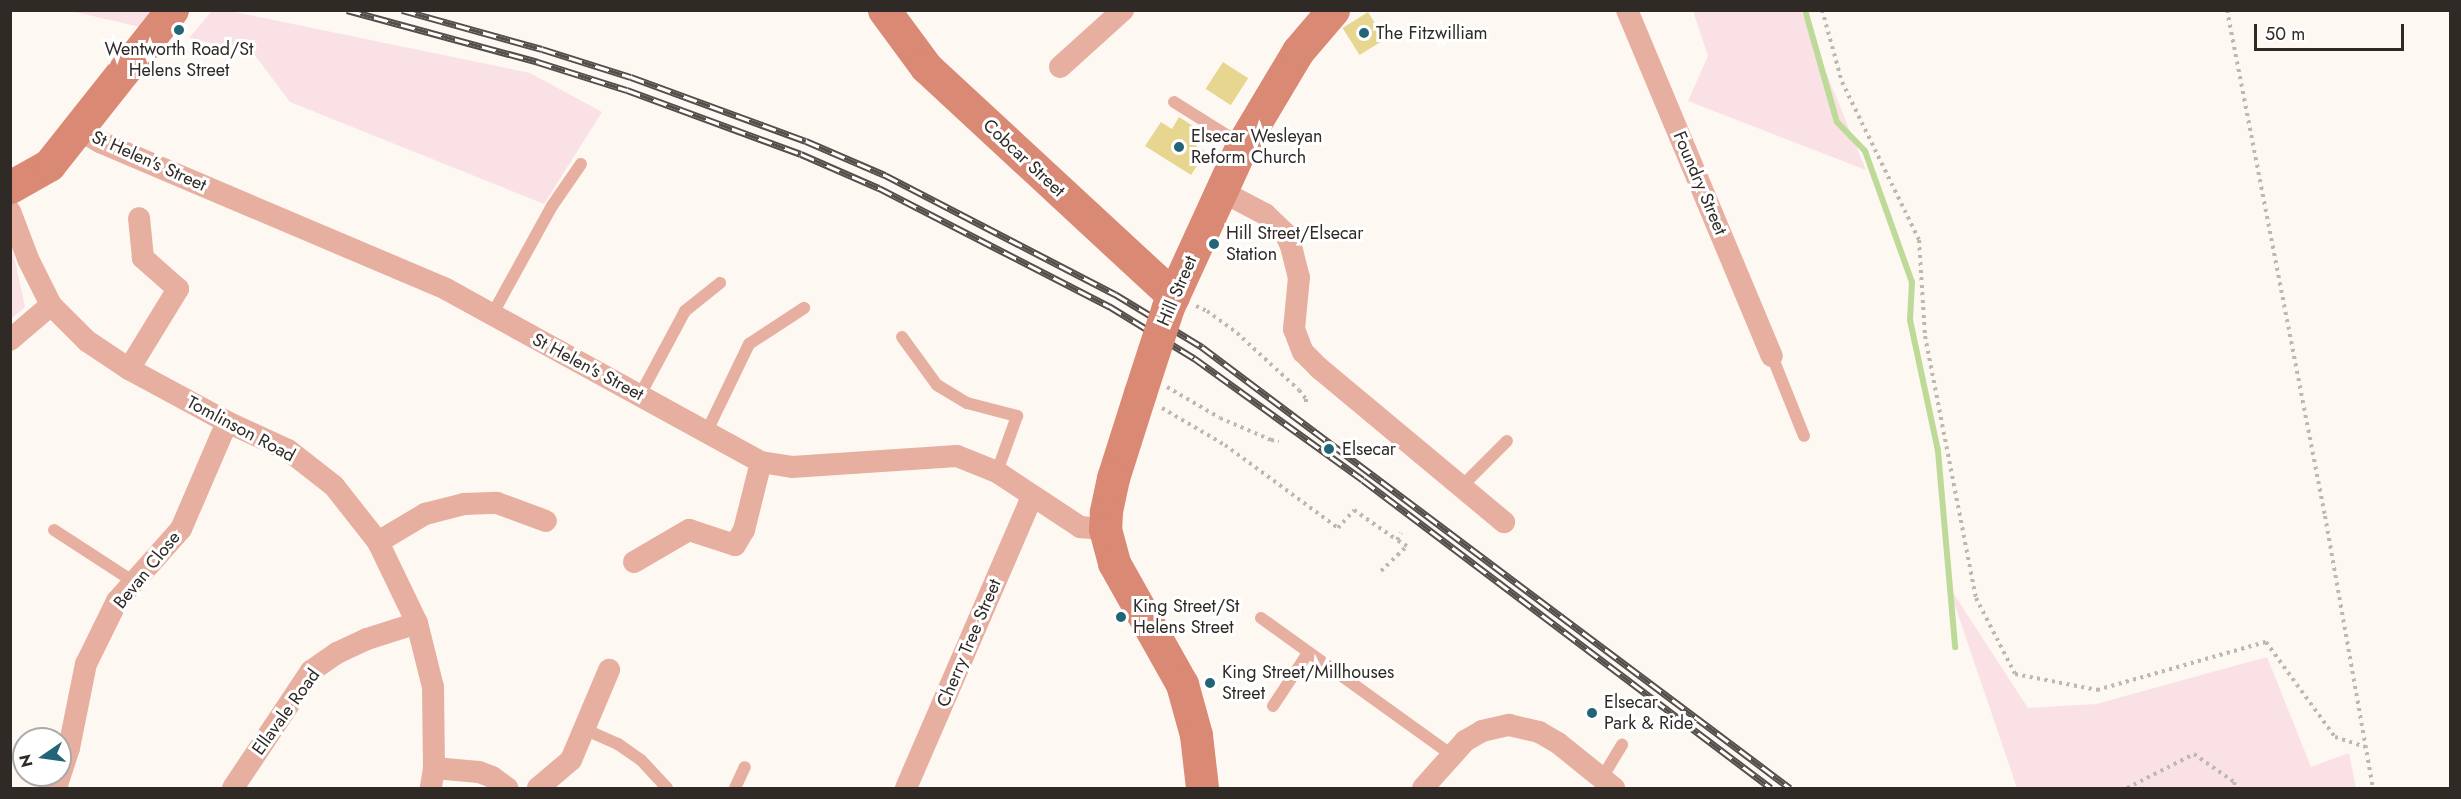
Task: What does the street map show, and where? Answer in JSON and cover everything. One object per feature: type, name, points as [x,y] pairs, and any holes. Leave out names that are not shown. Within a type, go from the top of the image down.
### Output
[{"type":"main road","points":[[10,187],[49,165],[172,10]]},
{"type":"main road","name":"Cobcar Street","points":[[884,10],[926,67],[1171,302]]},
{"type":"main road","name":"Hill Street","points":[[1105,529],[1113,478],[1171,302],[1242,145],[1298,51],[1329,12]]},
{"type":"main road","points":[[1105,529],[1114,563],[1182,684],[1196,735],[1202,789]]},
{"type":"street","points":[[1060,67],[1123,10]]},
{"type":"street","name":"Foundry Street","points":[[1627,10],[1772,356]]},
{"type":"street","name":"St Helen's Street","points":[[79,129],[100,142],[446,290],[761,462],[792,467],[957,456],[997,472],[1080,527],[1105,529]]},
{"type":"street","points":[[1221,192],[1265,214],[1288,239],[1299,277],[1294,329],[1303,352],[1319,368],[1504,522]]},
{"type":"street","name":"Tomlinson Road","points":[[10,211],[28,259],[51,305],[87,341],[129,369],[226,422],[288,450],[334,486],[378,542],[417,623],[434,687],[433,778]]},
{"type":"street","points":[[129,369],[178,289],[143,258],[139,218]]},
{"type":"street","points":[[10,340],[51,305]]},
{"type":"street","name":"Bevan Close","points":[[56,789],[69,748],[86,664],[117,601],[181,529],[226,422]]},
{"type":"street","points":[[634,562],[690,530],[735,545],[744,530],[761,462]]},
{"type":"street","name":"Cherry Tree Street","points":[[906,789],[1032,497]]},
{"type":"street","points":[[378,542],[425,514],[464,504],[497,503],[546,521]]},
{"type":"street","name":"Ellavale Road","points":[[233,789],[311,670],[336,653],[417,623]]},
{"type":"street","points":[[538,789],[571,760],[609,670]]},
{"type":"street","points":[[1423,789],[1450,754],[1465,741],[1482,731],[1509,725],[1539,732],[1558,743],[1608,783]]},
{"type":"street","points":[[433,778],[479,772],[492,777],[507,789]]},
{"type":"lane","points":[[1174,102],[1242,145]]},
{"type":"lane","points":[[492,315],[552,206],[581,164]]},
{"type":"lane","points":[[640,395],[685,311],[720,283]]},
{"type":"lane","points":[[706,431],[749,344],[804,308]]},
{"type":"lane","points":[[902,337],[937,385],[967,404],[1017,416],[997,472]]},
{"type":"lane","points":[[1772,356],[1804,436]]},
{"type":"lane","points":[[1461,487],[1507,441]]},
{"type":"lane","points":[[54,530],[135,582]]},
{"type":"lane","points":[[1261,618],[1450,754]]},
{"type":"lane","points":[[1274,706],[1308,653]]},
{"type":"lane","points":[[584,729],[618,744],[641,760],[667,789]]},
{"type":"lane","points":[[1608,783],[1622,745]]},
{"type":"lane","points":[[735,789],[745,767]]},
{"type":"path","points":[[1822,10],[1842,82],[1919,240],[1925,336],[1976,598],[2015,674],[2097,690],[2266,642],[2335,737],[2365,747]]},
{"type":"path","points":[[2227,10],[2325,516],[2373,789]]},
{"type":"path","points":[[1171,302],[1207,311],[1237,333],[1299,390],[1306,399],[1305,405]]},
{"type":"path","points":[[1279,441],[1271,440],[1220,418],[1167,387],[1162,410],[1225,445],[1338,528],[1354,510],[1407,546],[1381,571]]},
{"type":"path","points":[[1397,540],[1401,533]]},
{"type":"path","points":[[2127,789],[2194,754],[2234,782],[2236,789]]},
{"type":"shaded area","points":[[71,11],[151,11],[144,28]]},
{"type":"shaded area","points":[[212,11],[230,11],[530,73],[602,112],[544,204],[290,102],[254,54],[189,38]]},
{"type":"shaded area","points":[[1693,11],[1801,11],[1866,170],[1688,101],[1708,56]]},
{"type":"shaded area","points":[[10,237],[25,307],[11,319],[10,318]]},
{"type":"shaded area","points":[[1948,585],[2028,708],[2096,704],[2267,657],[2311,767],[2349,753],[2356,788],[2017,788]]},
{"type":"building","name":"The Fitzwilliam","points":[[1368,12],[1385,39],[1360,55],[1343,28]]},
{"type":"building","points":[[1223,62],[1248,78],[1231,105],[1206,89]]},
{"type":"building","points":[[1179,117],[1201,131],[1193,144],[1206,152],[1191,175],[1145,146],[1161,122],[1172,129]]},
{"type":"waterway","points":[[1805,10],[1837,122],[1865,151],[1912,282],[1910,320],[1938,451],[1955,647]]},
{"type":"railway","points":[[347,10],[538,62],[627,90],[801,154],[879,188],[1109,306],[1194,358],[1363,480],[1771,788]]},
{"type":"railway","points":[[402,10],[542,49],[631,77],[806,141],[885,175],[1115,294],[1202,347],[1790,788]]},
{"type":"place","name":"Wentworth Road/St Helens Street","points":[[179,30]]},
{"type":"place","name":"The Fitzwilliam","points":[[1364,33]]},
{"type":"place","name":"Elsecar Wesleyan Reform Church","points":[[1179,147]]},
{"type":"place","name":"Hill Street/Elsecar Station","points":[[1214,244]]},
{"type":"place","name":"Elsecar","points":[[1329,449]]},
{"type":"place","name":"King Street/St Helens Street","points":[[1121,617]]},
{"type":"place","name":"King Street/Millhouses Street","points":[[1210,683]]},
{"type":"place","name":"Elsecar Park & Ride","points":[[1592,713]]}]
